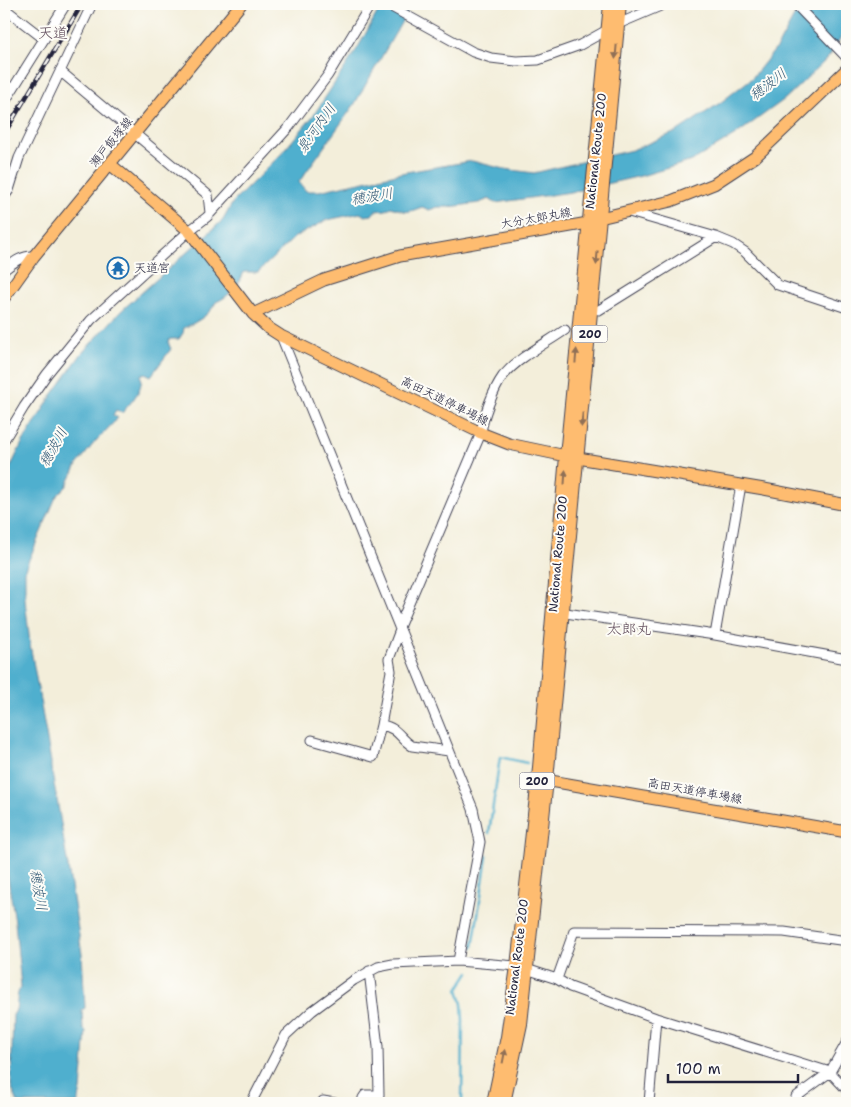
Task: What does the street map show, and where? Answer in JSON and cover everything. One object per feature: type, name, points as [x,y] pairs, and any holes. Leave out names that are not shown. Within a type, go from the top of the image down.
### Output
[{"type":"highway","name":"National Route 200","points":[[504,1103],[521,1024],[522,967],[542,779],[607,101],[613,27],[610,4]]},
{"type":"highway","name":"National Route 200","points":[[613,27],[620,4]]},
{"type":"highway","name":"National Route 200","points":[[493,1103],[522,967]]},
{"type":"main road","name":"瀬戸飯塚線","points":[[4,298],[34,256],[240,4]]},
{"type":"main road","name":"大分太郎丸線","points":[[251,312],[324,280],[400,256],[595,215],[629,212],[671,201],[714,184],[755,157],[847,69]]},
{"type":"main road","name":"高田天道停車場線","points":[[110,164],[191,234],[251,312],[267,326],[281,336],[481,433],[509,444],[572,457],[847,505]]},
{"type":"main road","name":"高田天道停車場線","points":[[542,779],[847,832]]},
{"type":"street","points":[[4,103],[66,4]]},
{"type":"street","points":[[4,440],[47,374],[90,320],[191,234],[289,128],[328,75],[371,4]]},
{"type":"street","points":[[386,4],[473,52],[491,58],[516,61],[538,60],[580,45],[613,27],[665,4]]},
{"type":"street","points":[[794,4],[847,58]]},
{"type":"street","points":[[4,197],[9,190],[20,158],[89,5]]},
{"type":"street","points":[[5,12],[44,38]]},
{"type":"street","points":[[60,71],[208,195],[210,213]]},
{"type":"street","points":[[629,212],[716,237],[733,244],[745,252],[778,285],[847,308]]},
{"type":"street","points":[[599,310],[716,237]]},
{"type":"street","points":[[4,270],[19,259],[34,256]]},
{"type":"street","points":[[312,740],[373,757],[391,671],[389,659],[399,628],[481,433],[483,421],[503,377],[516,364],[565,330]]},
{"type":"street","points":[[281,336],[473,810],[480,842],[458,961]]},
{"type":"street","points":[[715,635],[741,485]]},
{"type":"street","points":[[558,612],[715,635],[847,659]]},
{"type":"street","points":[[381,725],[390,726],[412,746],[449,752]]},
{"type":"street","points":[[556,980],[574,931],[784,932],[847,941]]},
{"type":"street","points":[[251,1103],[286,1034],[312,1011],[369,971],[393,964],[458,961],[522,967],[556,980],[570,988],[656,1018],[847,1079]]},
{"type":"street","points":[[362,1103],[366,1095],[380,1095],[378,1047],[369,971]]},
{"type":"street","points":[[649,1103],[656,1018]]},
{"type":"street","points":[[795,1103],[796,1097],[832,1074],[847,1042]]},
{"type":"street","points":[[832,1074],[847,1090]]},
{"type":"street","points":[[323,1103],[323,1101],[335,1103]]},
{"type":"water","points":[[382,4],[412,4],[354,105],[299,182],[306,191],[319,191],[406,172],[472,161],[504,169],[534,173],[632,150],[676,132],[720,103],[752,78],[778,46],[801,4],[847,4],[847,27],[829,57],[785,99],[734,136],[692,161],[641,176],[571,192],[495,203],[489,199],[479,203],[438,207],[429,210],[422,207],[406,212],[391,207],[386,210],[375,211],[372,215],[365,216],[360,213],[327,220],[295,237],[258,272],[244,272],[233,290],[216,302],[206,315],[184,328],[179,339],[170,339],[168,342],[171,349],[151,376],[145,373],[141,375],[141,386],[136,396],[122,413],[116,410],[113,415],[118,418],[94,443],[77,465],[66,487],[56,497],[25,569],[25,599],[30,644],[82,954],[85,1008],[82,1010],[83,1029],[86,1031],[81,1090],[78,1103],[18,1103],[11,1086],[13,1015],[21,987],[15,922],[4,854],[4,481],[22,443],[52,395],[82,353],[121,311],[223,220],[233,202],[282,153],[313,116],[357,49]]},
{"type":"waterway","points":[[489,833],[500,757],[527,763]]},
{"type":"waterway","points":[[473,947],[487,856]]},
{"type":"waterway","points":[[462,1103],[463,1020],[462,1004],[458,989],[469,972]]},
{"type":"railway","points":[[4,134],[82,4]]},
{"type":"place","name":"天道宮","points":[[118,268]]},
{"type":"district","name":"天道","points":[[53,33]]},
{"type":"district","name":"太郎丸","points":[[629,629]]},
{"type":"water label","name":"穂波川","points":[[768,84]]},
{"type":"water label","name":"泉河内川","points":[[316,128]]},
{"type":"water label","name":"穂波川","points":[[372,196]]},
{"type":"water label","name":"穂波川","points":[[53,447]]},
{"type":"water label","name":"穂波川","points":[[39,890]]}]
